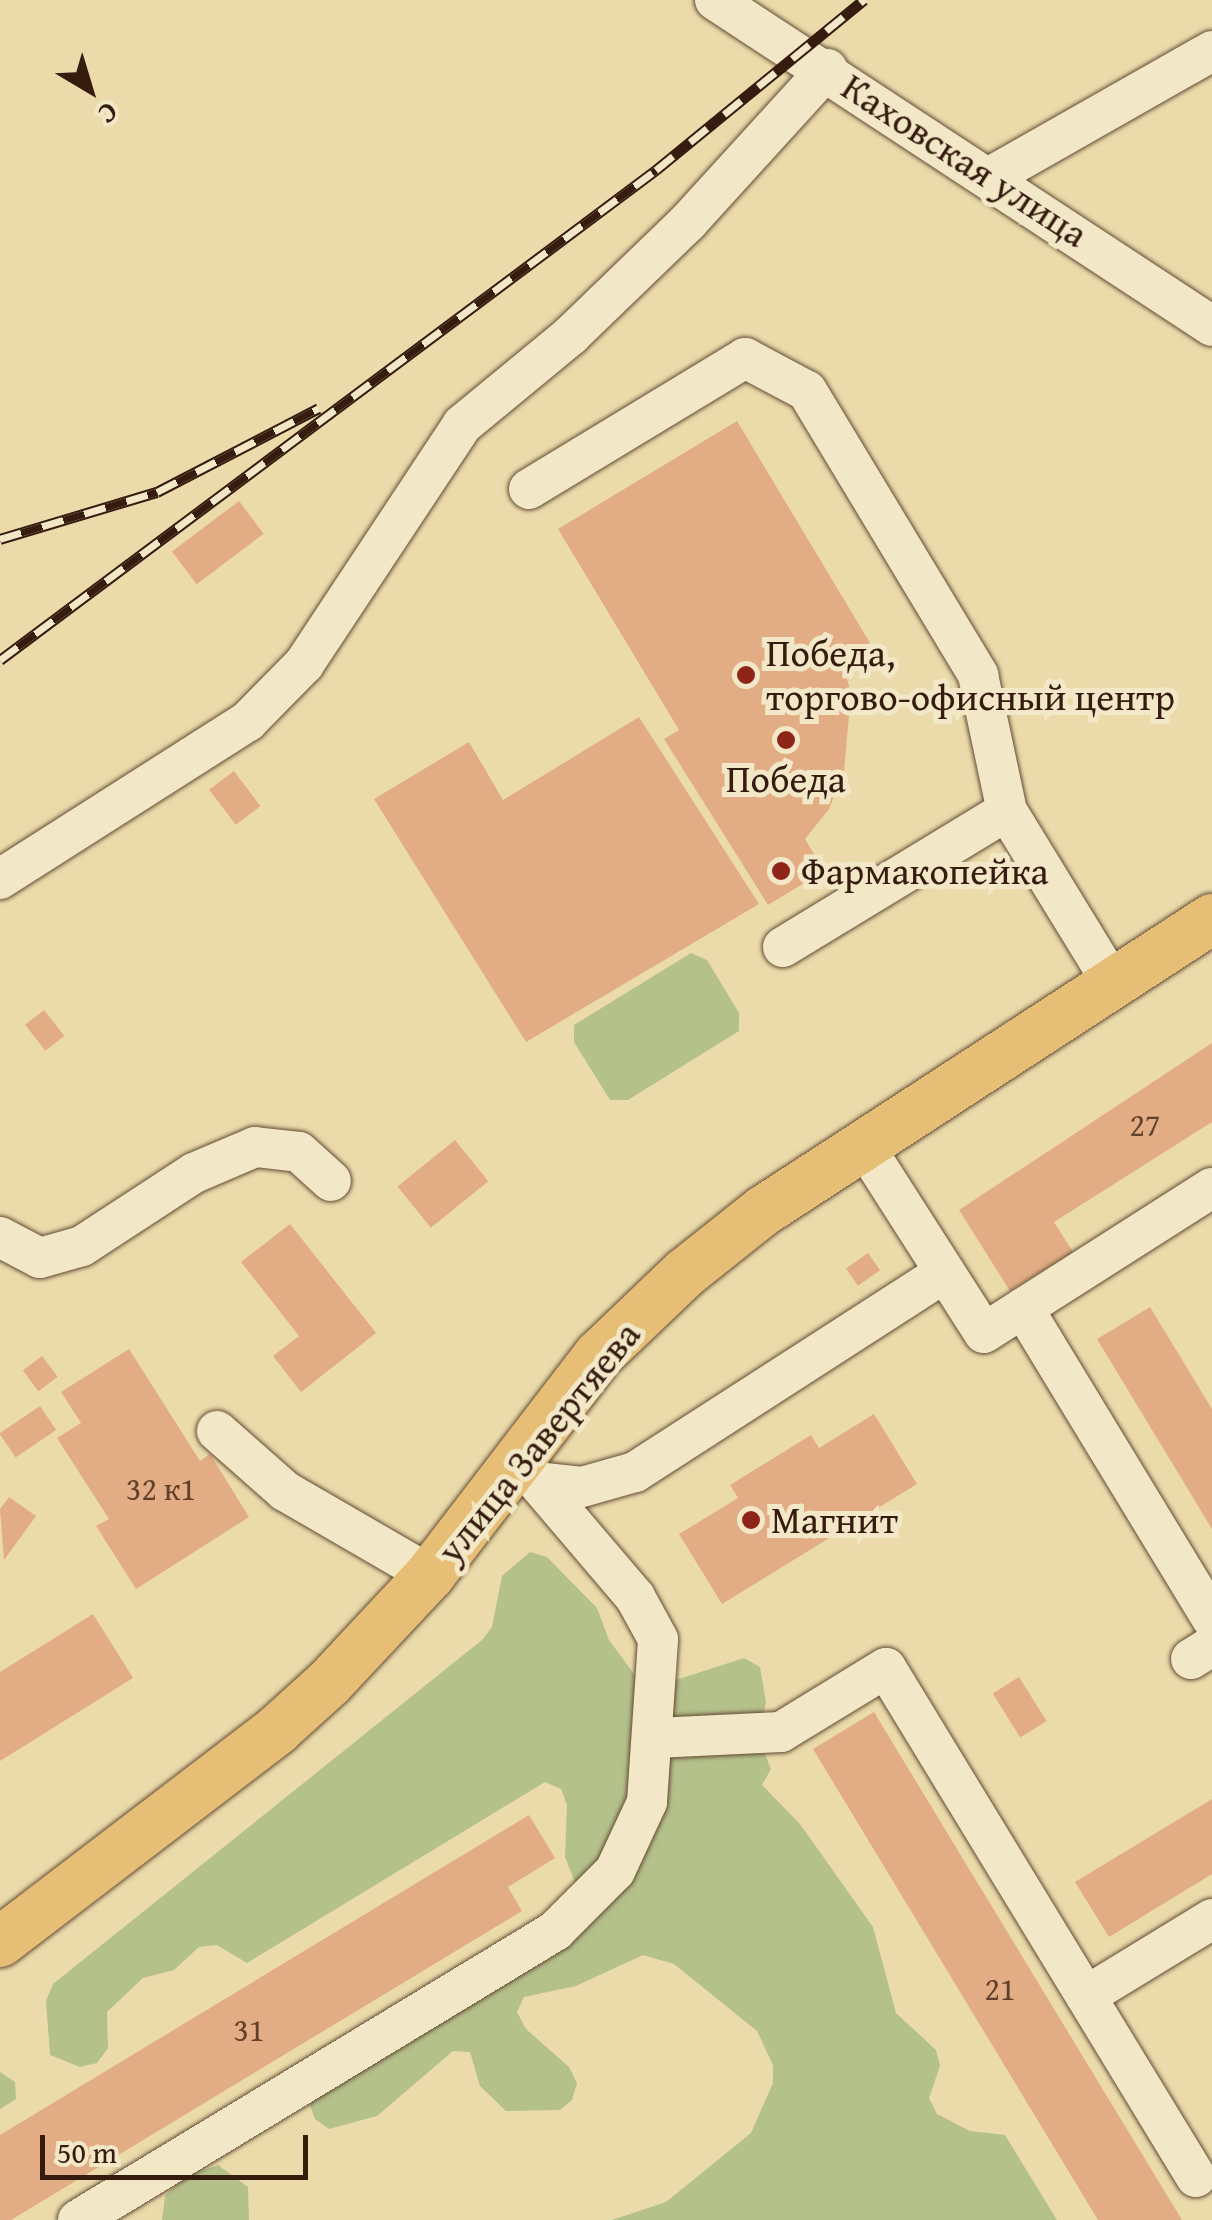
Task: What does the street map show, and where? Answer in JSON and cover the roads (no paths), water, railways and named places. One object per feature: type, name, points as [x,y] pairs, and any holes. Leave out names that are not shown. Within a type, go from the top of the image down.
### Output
[{"type":"main road","name":"улица Завертяева","points":[[0,1942],[278,1730],[532,1473],[598,1356],[685,1273],[763,1211],[1212,919]]},
{"type":"street","name":"Каховская улица","points":[[715,0],[992,176],[1212,326]]},
{"type":"street","points":[[992,176],[1212,51]]},
{"type":"street","points":[[0,879],[248,721],[304,664],[462,425],[571,336],[688,222],[827,69]]},
{"type":"street","points":[[529,489],[745,358],[807,391],[978,675],[1007,811],[1113,984]]},
{"type":"street","points":[[783,946],[1007,811]]},
{"type":"street","points":[[863,1144],[984,1332],[1212,1188]]},
{"type":"street","points":[[0,1237],[12,1249],[40,1258],[82,1246],[194,1173],[256,1147],[299,1152],[331,1182]]},
{"type":"street","points":[[532,1473],[582,1487],[635,1472],[944,1273]]},
{"type":"street","points":[[1023,1308],[1212,1619]]},
{"type":"street","points":[[217,1431],[285,1492],[430,1575]]},
{"type":"street","points":[[78,2220],[555,1931],[616,1871],[647,1802],[655,1738],[658,1639],[635,1597],[532,1473]]},
{"type":"street","points":[[655,1738],[781,1732],[886,1668],[1086,1996],[1207,2183]]},
{"type":"street","points":[[1086,1996],[1212,1919]]},
{"type":"railway","points":[[0,660],[656,170],[864,0]]},
{"type":"railway","points":[[0,539],[157,492],[319,408]]},
{"type":"place","name":"Победа, торгово-офисный центр","points":[[746,675]]},
{"type":"place","name":"Победа","points":[[786,740]]},
{"type":"place","name":"Фармакопейка","points":[[781,871]]},
{"type":"place","name":"Магнит","points":[[751,1520]]}]
